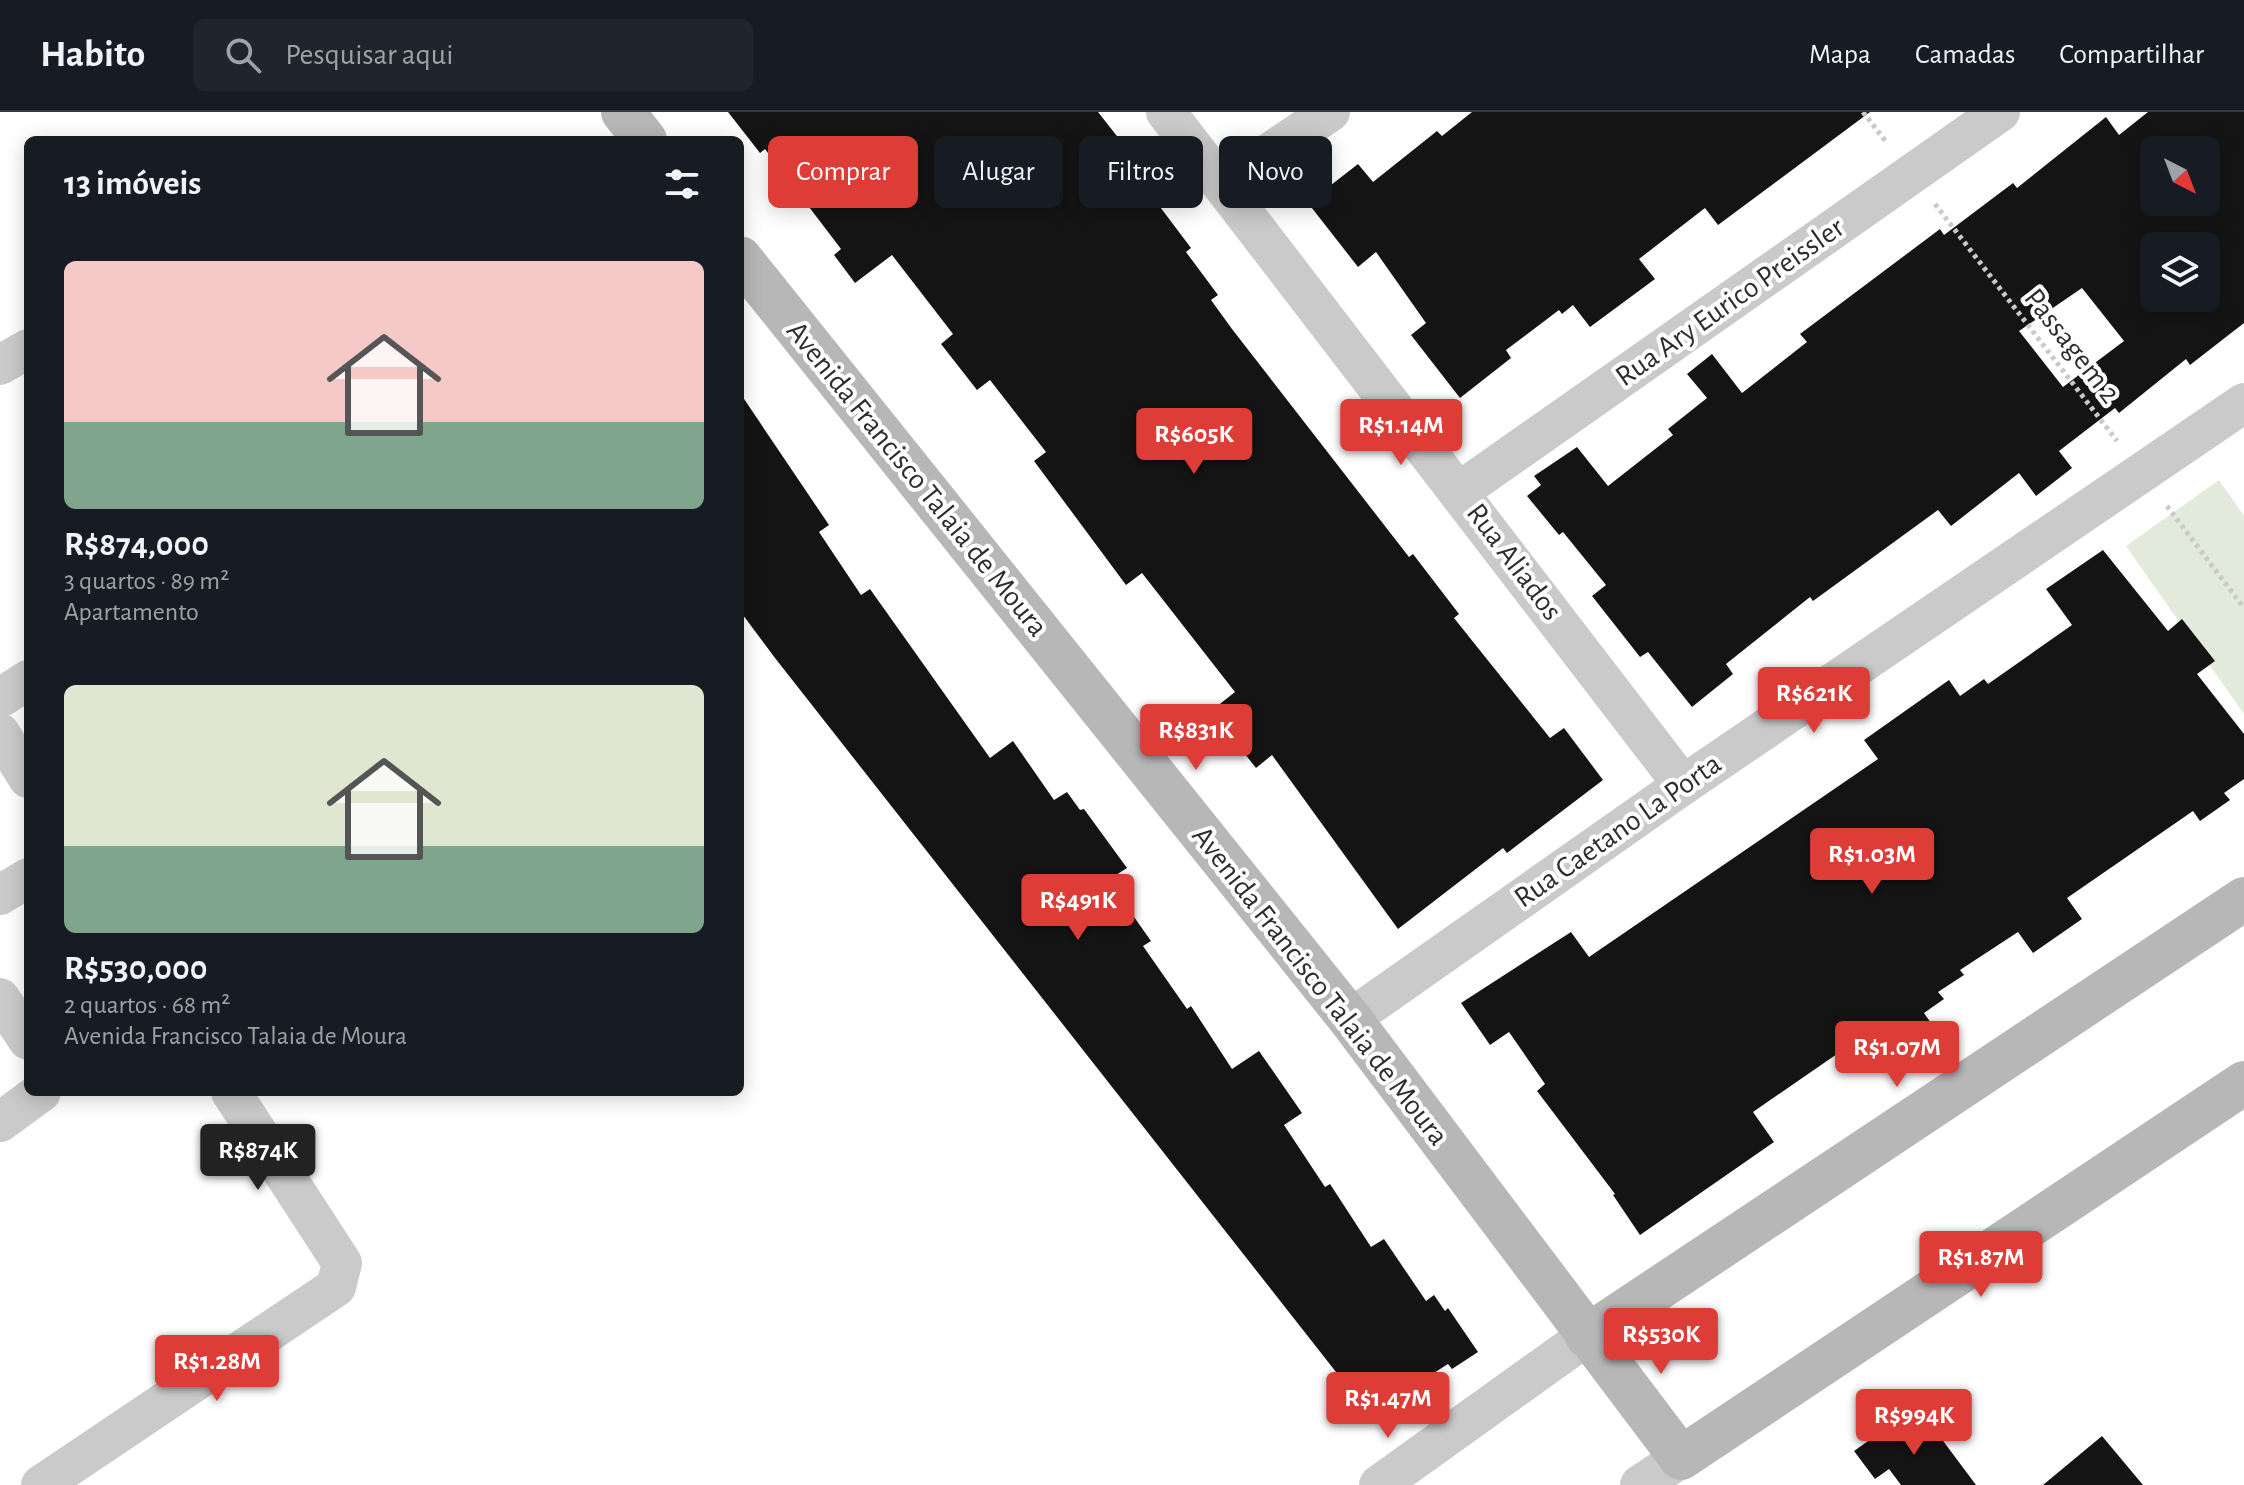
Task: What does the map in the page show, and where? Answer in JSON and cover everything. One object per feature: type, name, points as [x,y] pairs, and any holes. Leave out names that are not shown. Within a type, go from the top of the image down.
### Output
[{"type":"street","name":"Rua Aliados","points":[[1166,112],[1219,179]]},
{"type":"street","points":[[1294,136],[1330,112]]},
{"type":"street","name":"Rua Ary Eurico Preissler","points":[[1460,491],[2000,112]]},
{"type":"street","name":"Rua Aliados","points":[[1242,208],[1683,785]]},
{"type":"street","name":"Avenida Francisco Talaia de Moura","points":[[744,263],[1350,1019],[1681,1458]]},
{"type":"street","points":[[0,365],[24,351]]},
{"type":"street","name":"Rua Caetano La Porta","points":[[1350,1019],[1683,785],[2244,403]]},
{"type":"street","points":[[0,698],[24,683]]},
{"type":"street","points":[[0,733],[24,772]]},
{"type":"street","points":[[0,895],[24,880]]},
{"type":"street","points":[[1379,1485],[1587,1336],[2244,899]]},
{"type":"street","points":[[0,998],[24,1034]]},
{"type":"street","points":[[1640,1485],[2244,1083]]},
{"type":"street","points":[[0,1122],[36,1096]]},
{"type":"street","points":[[41,1485],[336,1287],[341,1277],[342,1263],[234,1096]]},
{"type":"path","name":"Passagem 2","points":[[1863,112],[2244,608]]},
{"type":"green space","points":[[2219,480],[2244,516],[2244,714],[2126,546]]},
{"type":"building","points":[[728,112],[1098,112],[1117,136],[1079,136],[1079,208],[1161,208],[1191,248],[1186,252],[1218,295],[1211,300],[1409,557],[1413,554],[1459,614],[1454,618],[1550,738],[1564,728],[1603,780],[1507,853],[1503,848],[1398,929],[1272,755],[1256,768],[1211,711],[1235,692],[1142,573],[1126,585],[1034,461],[1046,452],[990,380],[977,390],[941,344],[953,334],[892,255],[855,283],[834,255],[841,249],[810,208],[918,208],[918,136],[768,136],[768,153],[765,149],[760,153]]},
{"type":"building","points":[[1472,112],[1870,112],[1718,225],[1705,208],[1639,259],[1655,279],[1590,327],[1573,305],[1562,314],[1559,310],[1506,350],[1511,358],[1460,398],[1411,335],[1426,323],[1376,252],[1358,267],[1312,208],[1332,208],[1332,184],[1358,164],[1373,182],[1437,131],[1442,136]]},
{"type":"building","points":[[2148,112],[2244,112],[2244,323],[2190,365],[2186,359],[2119,413],[2115,408],[2059,451],[2072,468],[2036,496],[2019,473],[1951,526],[1938,510],[1813,601],[1810,597],[1726,664],[1733,674],[1692,707],[1648,652],[1640,657],[1592,596],[1606,585],[1563,532],[1559,535],[1527,496],[1541,485],[1534,476],[1577,447],[1608,486],[1673,435],[1668,429],[1707,398],[1687,374],[1712,354],[1742,393],[1807,342],[1800,334],[1940,229],[1944,235],[2013,183],[2017,188],[2106,117],[2119,135]],"holes":[[[2082,288],[2124,341],[2063,387],[2019,331]]]},
{"type":"building","points":[[744,399],[829,525],[819,532],[861,595],[870,589],[990,758],[1013,741],[1054,800],[1067,792],[1080,810],[1084,809],[1127,868],[1108,880],[1151,941],[1143,946],[1187,1009],[1191,1006],[1232,1069],[1259,1051],[1302,1113],[1284,1125],[1325,1187],[1330,1184],[1371,1247],[1384,1239],[1426,1301],[1434,1295],[1445,1311],[1448,1308],[1478,1352],[1452,1369],[1448,1364],[1369,1414],[744,616]]},
{"type":"building","points":[[2103,550],[2168,631],[2182,619],[2215,661],[2197,674],[2244,734],[2244,779],[2224,793],[2230,800],[2200,821],[2193,811],[2067,898],[2082,919],[2033,953],[2018,932],[1960,970],[1964,975],[1938,992],[1944,999],[1924,1013],[1931,1023],[1895,1048],[1879,1025],[1753,1112],[1774,1142],[1640,1235],[1615,1194],[1537,1091],[1545,1084],[1509,1032],[1490,1045],[1461,1003],[1571,932],[1589,957],[1878,759],[1864,740],[1949,680],[1960,696],[1984,679],[1988,684],[2072,625],[2046,589]]},
{"type":"building","points":[[1923,1414],[1976,1485],[1901,1485],[1889,1469],[1875,1479],[1854,1451],[1885,1429],[1892,1438]]},
{"type":"building","points":[[2102,1436],[2143,1485],[2043,1485]]}]
